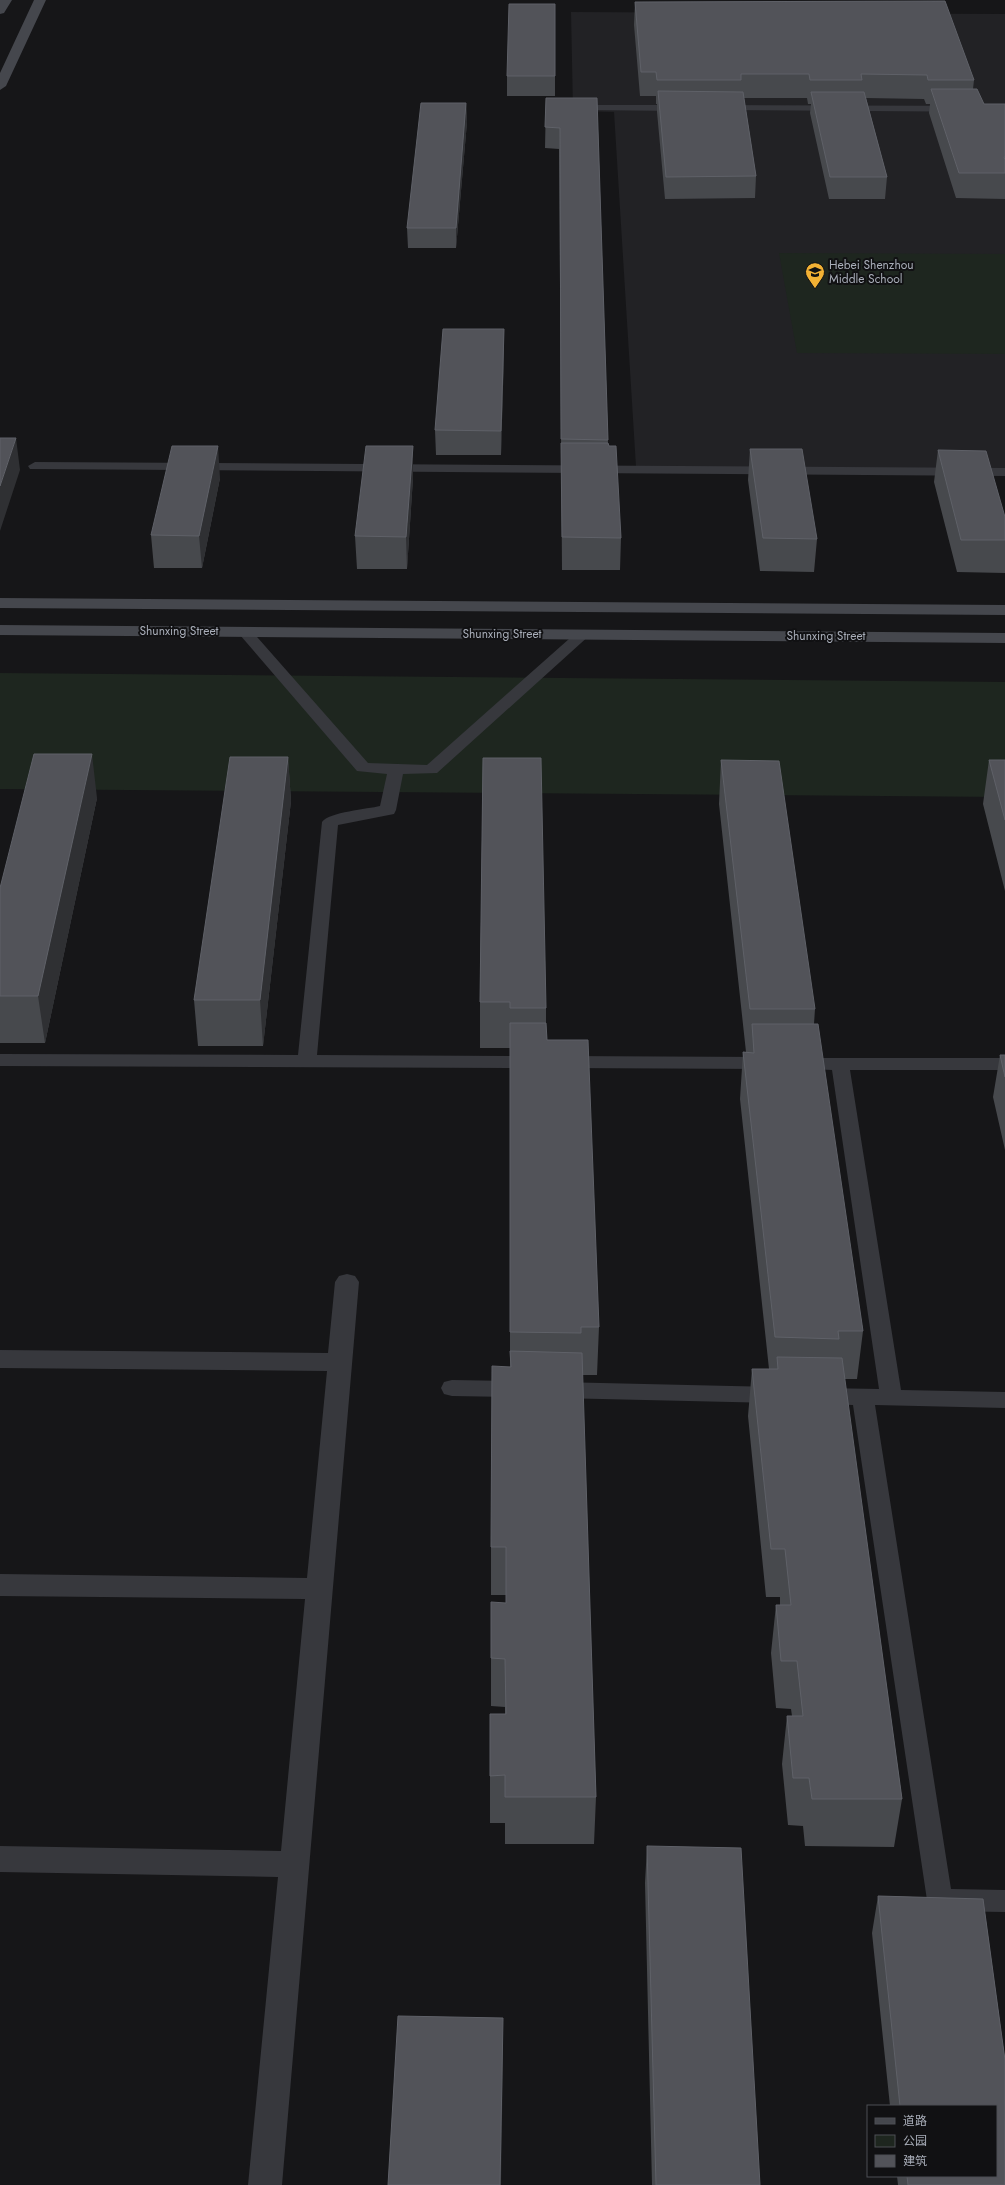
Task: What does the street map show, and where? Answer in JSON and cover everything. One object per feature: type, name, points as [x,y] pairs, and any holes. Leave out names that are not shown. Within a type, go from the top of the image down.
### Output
[{"type":"main road","points":[[0,11],[6,0]]},
{"type":"main road","points":[[0,86],[40,0]]},
{"type":"main road","name":"Shunxing Street","points":[[0,603],[1005,610]]},
{"type":"main road","name":"Shunxing Street","points":[[0,630],[1005,638]]},
{"type":"street","points":[[265,2185],[348,1282]]},
{"type":"street","points":[[0,1359],[340,1362]]},
{"type":"street","points":[[0,1585],[319,1589]]},
{"type":"street","points":[[0,1859],[294,1864]]},
{"type":"lane","points":[[588,108],[690,108]]},
{"type":"lane","points":[[706,108],[1005,110]]},
{"type":"lane","points":[[35,466],[1005,472]]},
{"type":"lane","points":[[245,632],[363,768],[431,770],[583,634]]},
{"type":"lane","points":[[307,1061],[330,822],[347,816],[388,810],[396,769]]},
{"type":"lane","points":[[0,1060],[1005,1064]]},
{"type":"lane","points":[[840,1064],[891,1398]]},
{"type":"lane","points":[[452,1388],[1005,1400]]},
{"type":"lane","points":[[863,1397],[940,1900],[1005,1902]]},
{"type":"shaded area","name":"Hebei Shenzhou Middle School","points":[[571,12],[1005,14],[1005,469],[636,467],[614,112],[573,111]]},
{"type":"green space","points":[[779,253],[1005,254],[1005,354],[797,353]]},
{"type":"green space","points":[[0,673],[1005,682],[1005,797],[0,789]]},
{"type":"building","points":[[945,1],[974,80],[928,80],[927,75],[861,74],[862,80],[810,80],[809,74],[741,74],[741,80],[657,80],[656,72],[641,72],[635,2]]},
{"type":"building","points":[[509,4],[555,4],[555,76],[507,76]]},
{"type":"building","points":[[931,89],[977,89],[984,104],[1005,104],[1005,173],[959,173]]},
{"type":"building","points":[[658,91],[743,92],[756,176],[666,177]]},
{"type":"building","points":[[811,92],[864,92],[887,177],[830,177]]},
{"type":"building","points":[[546,98],[597,98],[608,440],[561,439],[560,128],[545,127]]},
{"type":"building","points":[[421,103],[466,103],[456,228],[407,228]]},
{"type":"building","points":[[443,329],[504,329],[501,431],[435,430]]},
{"type":"building","points":[[0,438],[16,438],[0,486]]},
{"type":"building","points":[[561,443],[608,443],[609,446],[616,446],[621,538],[562,537]]},
{"type":"building","points":[[172,446],[218,446],[199,536],[151,535]]},
{"type":"building","points":[[366,446],[413,446],[406,537],[355,536]]},
{"type":"building","points":[[750,449],[802,449],[817,539],[763,538]]},
{"type":"building","points":[[938,450],[986,451],[1005,517],[1005,540],[961,540]]},
{"type":"building","points":[[34,754],[92,754],[38,996],[0,996],[0,888]]},
{"type":"building","points":[[230,757],[288,757],[260,1000],[194,1000]]},
{"type":"building","points":[[483,758],[541,758],[546,1008],[510,1008],[510,1002],[480,1002]]},
{"type":"building","points":[[721,760],[779,761],[815,1009],[750,1009]]},
{"type":"building","points":[[989,760],[1005,760],[1005,820]]},
{"type":"building","points":[[510,1023],[546,1023],[547,1040],[588,1040],[599,1327],[581,1327],[581,1333],[510,1332]]},
{"type":"building","points":[[752,1024],[818,1024],[863,1331],[838,1331],[839,1339],[775,1337],[743,1052],[754,1053]]},
{"type":"building","points":[[1000,1055],[1005,1055],[1005,1077]]},
{"type":"building","points":[[510,1351],[582,1353],[596,1797],[505,1797],[505,1775],[490,1776],[490,1714],[506,1714],[505,1659],[491,1658],[491,1602],[506,1603],[506,1547],[491,1547],[492,1366],[511,1367]]},
{"type":"building","points":[[777,1357],[842,1358],[902,1799],[812,1799],[809,1778],[793,1778],[787,1716],[803,1716],[797,1661],[781,1661],[776,1605],[791,1605],[785,1549],[771,1549],[752,1369],[778,1369]]},
{"type":"building","points":[[647,1846],[741,1848],[760,2185],[656,2185]]},
{"type":"building","points":[[878,1896],[983,1899],[1005,2060],[1005,2185],[908,2185],[907,2177],[997,2177],[997,2105],[900,2105]]},
{"type":"building","points":[[398,2016],[503,2018],[500,2185],[388,2185]]},
{"type":"place","name":"Hebei Shenzhou Middle School","points":[[815,289]]}]
